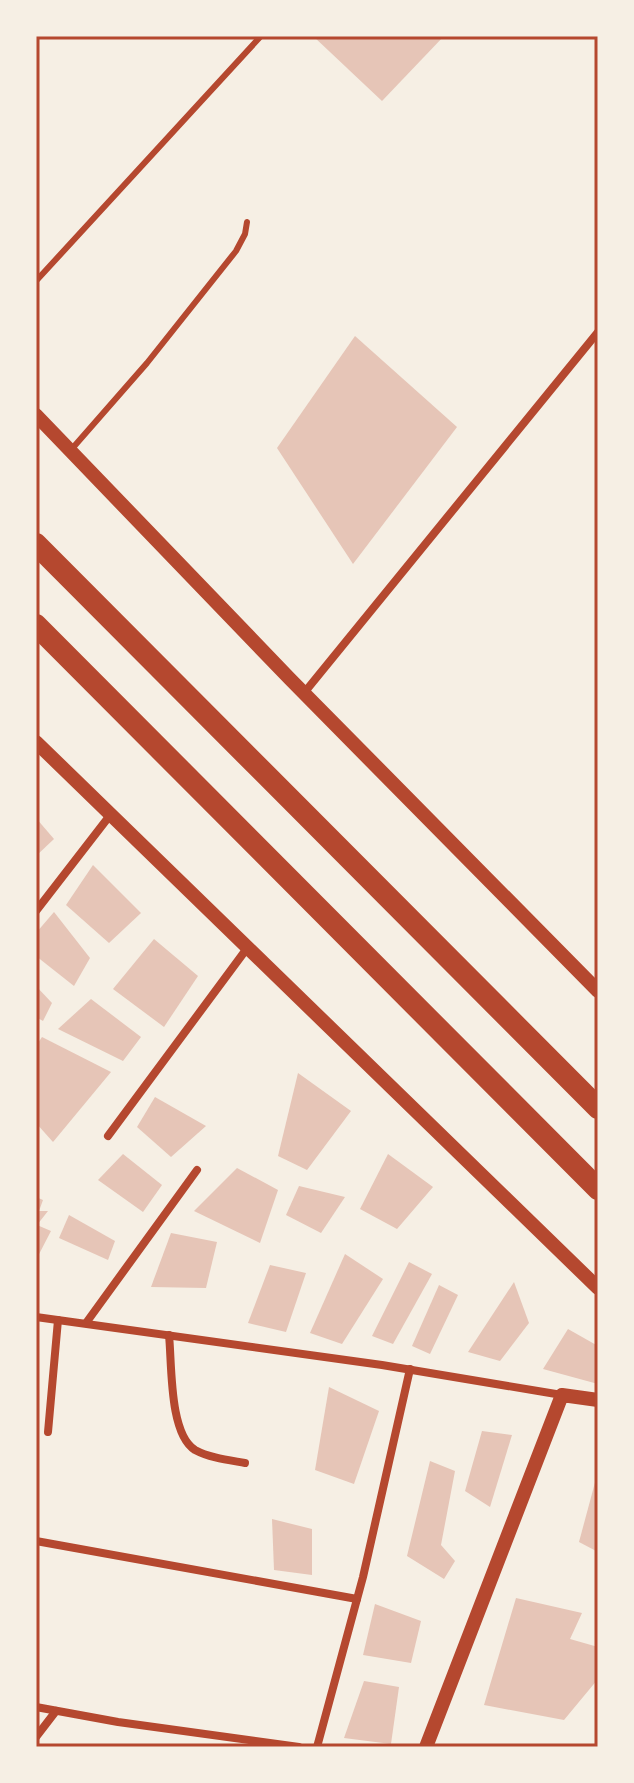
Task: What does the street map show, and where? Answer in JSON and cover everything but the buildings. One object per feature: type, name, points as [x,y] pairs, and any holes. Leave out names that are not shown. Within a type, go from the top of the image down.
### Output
[{"type":"highway","points":[[36,544],[598,1108]]},
{"type":"highway","points":[[36,625],[598,1189]]},
{"type":"street","points":[[304,693],[598,332]]},
{"type":"street","points":[[36,415],[598,991]]},
{"type":"street","points":[[36,742],[598,1288]]},
{"type":"street","points":[[36,911],[111,814]]},
{"type":"street","points":[[108,1136],[248,947]]},
{"type":"street","points":[[86,1323],[197,1170]]},
{"type":"street","points":[[36,1317],[410,1369],[598,1400]]},
{"type":"street","points":[[48,1432],[58,1320]]},
{"type":"street","points":[[169,1335],[177,1422],[182,1437],[197,1451],[245,1463]]},
{"type":"street","points":[[317,1747],[357,1599],[410,1369]]},
{"type":"street","points":[[426,1747],[562,1395]]},
{"type":"street","points":[[36,1541],[357,1599]]},
{"type":"street","points":[[36,1707],[299,1747]]},
{"type":"street","points":[[36,1737],[56,1711]]},
{"type":"lane","points":[[36,281],[261,36]]},
{"type":"lane","points":[[70,451],[147,363],[236,251],[247,222]]}]
